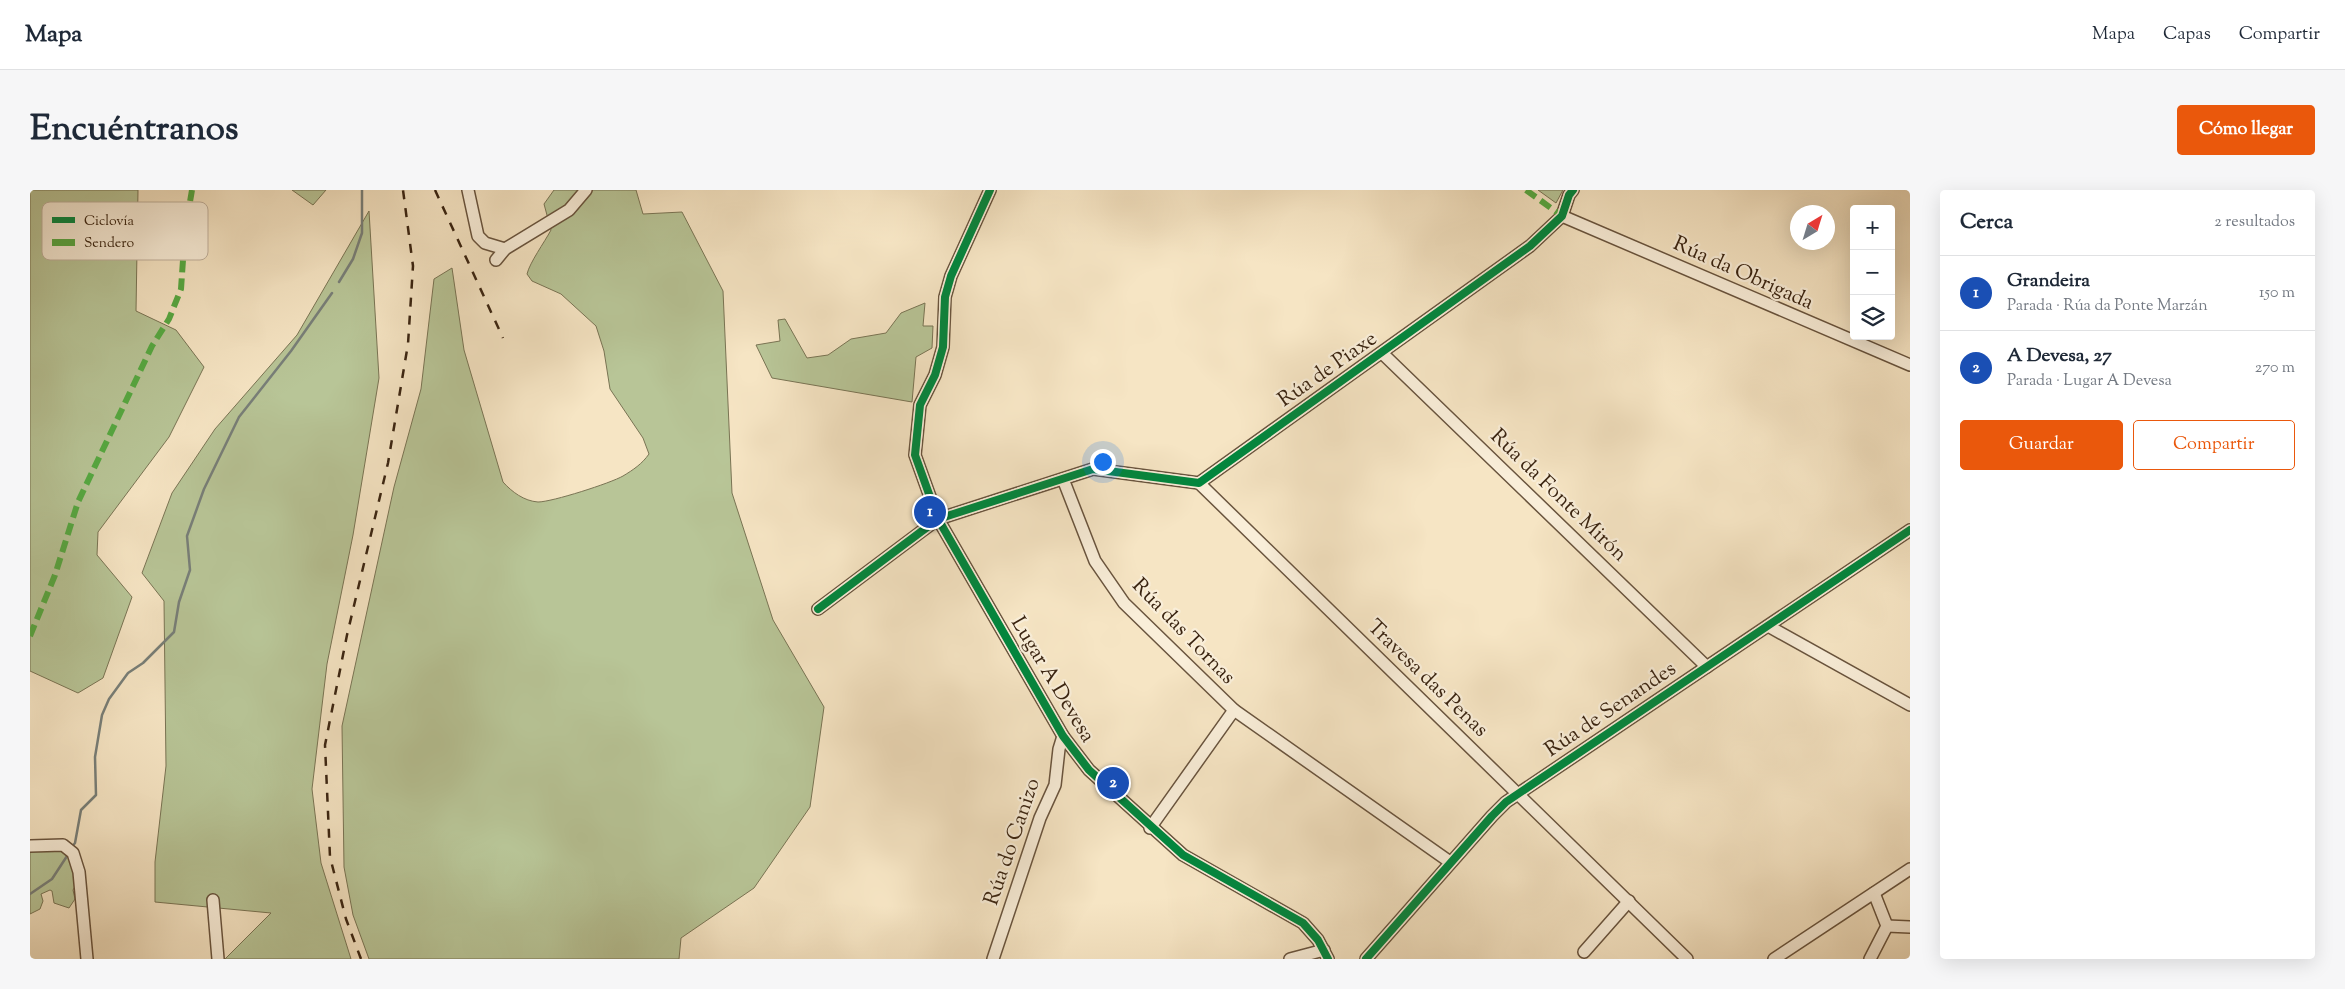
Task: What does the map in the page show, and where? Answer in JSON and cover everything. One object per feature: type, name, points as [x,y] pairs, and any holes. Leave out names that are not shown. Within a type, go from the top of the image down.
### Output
[{"type":"street","points":[[468,190],[478,236],[485,243],[505,249]]},
{"type":"street","points":[[496,260],[505,249],[569,210],[586,190]]},
{"type":"street","name":"Lugar A Devesa","points":[[990,190],[951,276],[944,297],[943,347],[935,375],[920,405],[915,456],[938,519],[1063,736],[1089,770],[1150,828],[1191,861],[1296,919],[1314,934],[1326,955]]},
{"type":"street","name":"Rúa de Piaxe","points":[[1199,483],[1382,354],[1530,246],[1562,216],[1569,195],[1573,190]]},
{"type":"street","name":"Rúa da Obrigada","points":[[1562,216],[1910,365]]},
{"type":"street","name":"Rúa da Fonte Mirón","points":[[1382,354],[1707,667]]},
{"type":"street","points":[[818,609],[938,519],[1093,469],[1199,483]]},
{"type":"street","name":"Rúa das Tornas","points":[[1063,479],[1095,561],[1124,603],[1234,710],[1450,862]]},
{"type":"street","name":"Travesa das Penas","points":[[1199,483],[1687,959]]},
{"type":"street","name":"Rúa de Senandes","points":[[1366,959],[1450,862],[1496,812],[1518,793],[1910,530]]},
{"type":"street","points":[[1768,626],[1910,705]]},
{"type":"street","name":"Rúa das Tornas","points":[[1150,828],[1234,710]]},
{"type":"street","name":"Rúa do Canizo","points":[[993,959],[1040,818],[1055,785],[1059,749],[1063,736]]},
{"type":"street","points":[[30,846],[63,845],[69,850],[78,872],[87,959]]},
{"type":"street","points":[[1774,959],[1910,869]]},
{"type":"street","points":[[1870,959],[1887,926],[1874,893]]},
{"type":"street","points":[[213,900],[218,959]]},
{"type":"street","points":[[1584,952],[1629,901]]},
{"type":"street","points":[[1887,926],[1910,927]]},
{"type":"street","points":[[1290,959],[1326,955]]},
{"type":"green space","points":[[30,190],[138,190],[138,202],[42,202],[42,260],[137,260],[136,311],[176,330],[204,367],[169,437],[98,532],[97,555],[132,597],[103,678],[78,693],[30,671]]},
{"type":"green space","points":[[292,190],[326,190],[313,205]]},
{"type":"green space","points":[[554,190],[636,190],[643,214],[682,212],[723,291],[732,493],[773,620],[824,707],[810,807],[754,888],[681,938],[679,959],[369,959],[353,915],[344,867],[342,726],[394,487],[421,389],[434,279],[452,268],[464,350],[503,482],[510,489],[523,498],[533,501],[556,499],[623,476],[649,454],[643,438],[610,389],[604,351],[596,326],[561,294],[532,281],[527,274],[534,258],[551,230],[544,204]]},
{"type":"green space","points":[[1538,190],[1563,190],[1556,203]]},
{"type":"green space","points":[[369,211],[379,378],[353,535],[327,664],[312,789],[321,863],[351,959],[225,959],[271,913],[155,902],[155,862],[166,766],[164,601],[142,573],[172,493],[215,429],[297,335]]},
{"type":"green space","points":[[925,303],[923,326],[933,326],[932,348],[916,357],[912,402],[772,378],[756,345],[780,341],[778,320],[785,319],[807,358],[828,355],[851,339],[886,333],[901,313]]},
{"type":"green space","points":[[30,847],[51,847],[72,854],[77,883],[73,890],[75,899],[69,908],[54,903],[52,891],[50,890],[41,894],[43,901],[40,909],[30,914]]},
{"type":"waterway","points":[[339,282],[353,259],[362,233],[362,190]]},
{"type":"waterway","points":[[71,848],[75,843],[81,810],[96,795],[95,757],[102,715],[109,699],[128,673],[143,663],[174,632],[179,602],[190,570],[187,536],[204,489],[239,417],[291,351],[332,293]]},
{"type":"waterway","points":[[30,894],[52,879],[69,853]]},
{"type":"railway","points":[[361,959],[346,919],[330,857],[325,745],[347,635],[388,463],[408,344],[413,266],[403,190]]},
{"type":"railway","points":[[435,190],[503,338]]},
{"type":"marked path","points":[[190,202],[192,190]]},
{"type":"marked path","points":[[1526,190],[1562,216]]},
{"type":"marked path","points":[[30,636],[55,575],[78,502],[152,346],[169,319],[181,289],[183,260]]},
{"type":"cycle path","points":[[990,190],[951,276],[945,297],[943,347],[935,375],[920,405],[915,455],[938,519],[1063,736],[1089,770],[1183,855],[1303,923],[1318,940],[1328,959]]},
{"type":"cycle path","points":[[818,609],[938,519],[1093,469],[1199,483],[1530,246],[1562,216],[1569,195],[1573,190]]},
{"type":"cycle path","points":[[1366,959],[1506,802],[1910,530]]},
{"type":"place","name":"Grandeira","points":[[930,512]]},
{"type":"place","name":"A Devesa, 27","points":[[1113,783]]}]
